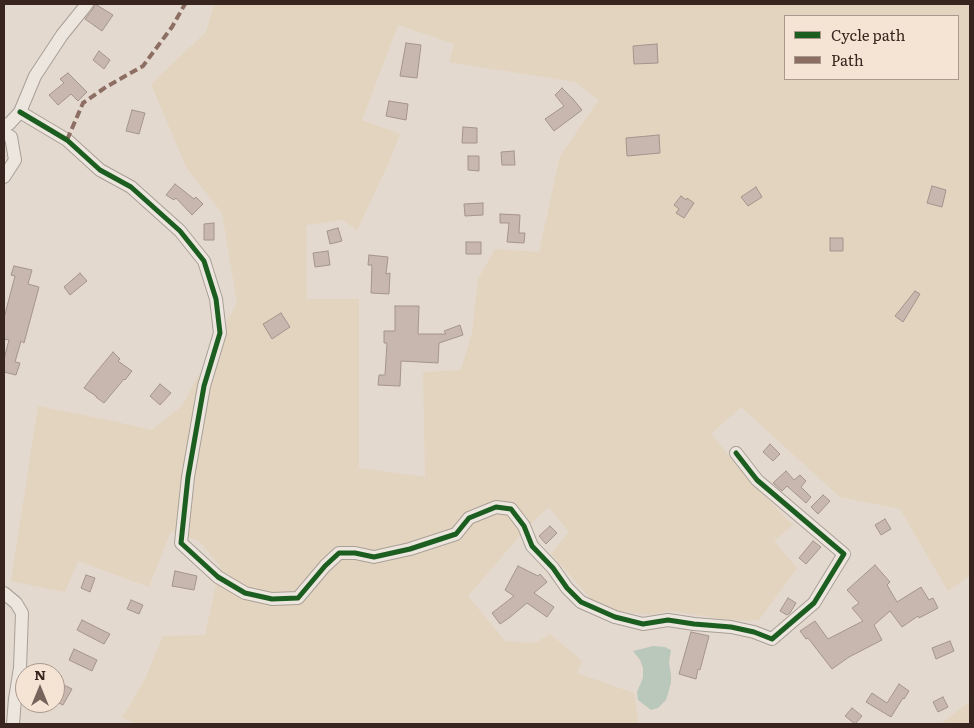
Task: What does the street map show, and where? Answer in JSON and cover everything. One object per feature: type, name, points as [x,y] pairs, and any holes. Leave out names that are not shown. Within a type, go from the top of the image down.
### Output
[{"type":"street","points":[[4,125],[9,124],[20,112],[35,76],[62,34],[87,4]]},
{"type":"street","points":[[20,112],[68,140],[100,170],[131,187],[180,231],[204,261],[216,299],[220,333],[204,386],[188,477],[181,543],[218,577],[245,592],[272,599],[298,598],[325,566],[339,553],[355,553],[374,558],[410,549],[456,534],[469,518],[496,507],[511,509],[524,526],[532,546],[581,602],[615,617],[643,624],[668,620],[731,627],[754,632],[772,639],[814,603],[844,554],[757,480],[736,453]]},
{"type":"street","points":[[4,133],[11,137],[15,160],[4,177]]},
{"type":"street","points":[[4,594],[16,603],[22,613],[20,668],[14,700],[14,724]]},
{"type":"shaded area","points":[[214,4],[970,4],[970,575],[948,591],[900,509],[840,497],[741,407],[711,434],[749,480],[793,525],[774,541],[797,568],[759,620],[722,619],[671,611],[649,615],[619,611],[590,598],[551,554],[569,532],[549,507],[531,523],[468,596],[505,641],[535,643],[550,634],[582,661],[577,673],[634,693],[639,724],[136,724],[122,718],[145,679],[163,636],[205,635],[220,566],[199,541],[171,531],[149,587],[78,561],[65,592],[11,581],[38,406],[152,430],[182,406],[237,303],[222,213],[186,167],[151,84],[206,32]],"holes":[[[398,25],[454,44],[449,62],[575,82],[599,100],[560,156],[539,252],[495,249],[478,279],[472,333],[461,370],[423,372],[425,477],[359,468],[359,299],[307,299],[306,225],[343,220],[357,230],[390,160],[400,134],[362,120]]]},
{"type":"shaded area","points":[[653,646],[665,647],[671,650],[669,662],[671,683],[666,700],[658,708],[651,710],[638,700],[637,692],[643,678],[643,668],[633,651]]},
{"type":"shaded area","points":[[970,701],[970,724],[941,724]]},
{"type":"building","points":[[95,4],[113,15],[102,31],[85,19]]},
{"type":"building","points":[[406,43],[421,45],[417,78],[400,76]]},
{"type":"building","points":[[657,44],[658,63],[634,64],[633,46]]},
{"type":"building","points":[[99,51],[110,60],[104,69],[93,60]]},
{"type":"building","points":[[68,73],[87,92],[78,101],[71,94],[58,105],[49,95],[64,83],[60,79]]},
{"type":"building","points":[[562,88],[582,110],[554,131],[545,119],[564,106],[555,95]]},
{"type":"building","points":[[389,101],[408,104],[406,120],[386,116]]},
{"type":"building","points":[[132,110],[145,113],[139,134],[126,131]]},
{"type":"building","points":[[463,127],[477,128],[477,143],[462,143]]},
{"type":"building","points":[[659,135],[660,153],[627,156],[626,138]]},
{"type":"building","points":[[514,151],[515,165],[502,165],[501,152]]},
{"type":"building","points":[[468,156],[479,156],[479,171],[468,170]]},
{"type":"building","points":[[175,184],[194,199],[196,197],[203,204],[192,215],[176,198],[174,200],[166,195]]},
{"type":"building","points":[[932,186],[946,190],[942,207],[927,203]]},
{"type":"building","points":[[756,187],[762,197],[748,206],[741,197]]},
{"type":"building","points":[[681,196],[694,203],[684,218],[676,213],[679,209],[674,205]]},
{"type":"building","points":[[483,203],[483,215],[465,216],[464,204]]},
{"type":"building","points":[[500,214],[520,215],[519,233],[525,233],[524,243],[507,242],[509,223],[500,223]]},
{"type":"building","points":[[214,223],[214,240],[204,240],[204,224]]},
{"type":"building","points":[[338,228],[342,241],[330,244],[327,231]]},
{"type":"building","points":[[830,238],[843,238],[843,251],[830,251]]},
{"type":"building","points":[[466,242],[481,242],[481,254],[466,254]]},
{"type":"building","points":[[328,251],[330,265],[315,267],[313,253]]},
{"type":"building","points":[[369,255],[388,257],[386,274],[390,273],[389,294],[371,293],[372,265],[368,265]]},
{"type":"building","points":[[14,266],[32,270],[28,284],[39,287],[24,343],[21,341],[15,362],[20,363],[16,375],[4,372],[4,359],[9,340],[4,339],[4,318],[15,276],[11,275]]},
{"type":"building","points":[[80,273],[87,281],[70,295],[64,287]]},
{"type":"building","points":[[915,291],[920,294],[903,322],[895,316]]},
{"type":"building","points":[[395,306],[419,306],[418,334],[446,334],[444,331],[460,325],[463,335],[439,343],[438,363],[401,361],[400,386],[378,385],[379,375],[385,375],[387,343],[384,343],[384,331],[395,331]]},
{"type":"building","points":[[281,313],[290,327],[272,339],[263,324]]},
{"type":"building","points":[[113,352],[120,359],[118,361],[132,371],[104,403],[84,388]]},
{"type":"building","points":[[160,384],[171,393],[160,405],[150,396]]},
{"type":"building","points":[[770,444],[780,454],[773,461],[763,452]]},
{"type":"building","points":[[786,471],[794,480],[800,475],[806,481],[801,487],[811,497],[806,503],[787,486],[782,491],[773,483]]},
{"type":"building","points":[[823,495],[830,501],[818,514],[811,507]]},
{"type":"building","points":[[885,519],[891,529],[881,535],[875,525]]},
{"type":"building","points":[[550,526],[557,533],[546,544],[539,536]]},
{"type":"building","points":[[813,541],[821,547],[806,564],[799,558]]},
{"type":"building","points":[[875,565],[890,582],[887,585],[897,602],[921,587],[929,600],[933,598],[938,608],[919,618],[918,616],[902,627],[890,611],[874,625],[882,640],[849,657],[832,669],[808,638],[806,639],[800,631],[815,621],[828,639],[863,621],[852,608],[859,603],[847,590]]},
{"type":"building","points":[[518,566],[538,576],[540,574],[547,582],[534,593],[554,607],[547,617],[527,603],[500,624],[492,613],[514,596],[505,590]]},
{"type":"building","points":[[175,571],[197,576],[194,590],[172,586]]},
{"type":"building","points":[[86,575],[95,578],[90,592],[81,588]]},
{"type":"building","points":[[788,598],[796,603],[787,615],[780,611]]},
{"type":"building","points":[[131,600],[143,605],[139,614],[127,609]]},
{"type":"building","points":[[82,620],[110,634],[104,644],[77,630]]},
{"type":"building","points":[[691,632],[709,636],[696,679],[679,674]]},
{"type":"building","points":[[950,641],[954,651],[936,659],[932,648]]},
{"type":"building","points":[[74,649],[97,660],[92,671],[69,660]]},
{"type":"building","points":[[899,684],[909,691],[891,717],[866,702],[872,693],[887,703]]},
{"type":"building","points":[[65,686],[72,689],[65,701]]},
{"type":"building","points":[[943,697],[948,707],[938,712],[933,702]]},
{"type":"building","points":[[852,708],[862,716],[855,724],[845,716]]},
{"type":"marked path","points":[[67,140],[83,103],[106,87],[143,66],[172,27],[185,4]]},
{"type":"cycle path","points":[[20,112],[67,140],[100,170],[131,187],[180,231],[204,261],[216,299],[220,333],[204,386],[188,477],[181,543],[218,577],[245,593],[272,599],[298,598],[325,566],[339,553],[355,553],[374,557],[410,549],[456,534],[469,518],[496,507],[511,509],[524,526],[532,546],[581,602],[615,617],[643,624],[668,620],[731,627],[754,632],[772,639],[814,603],[844,554],[757,480],[736,453]]}]
